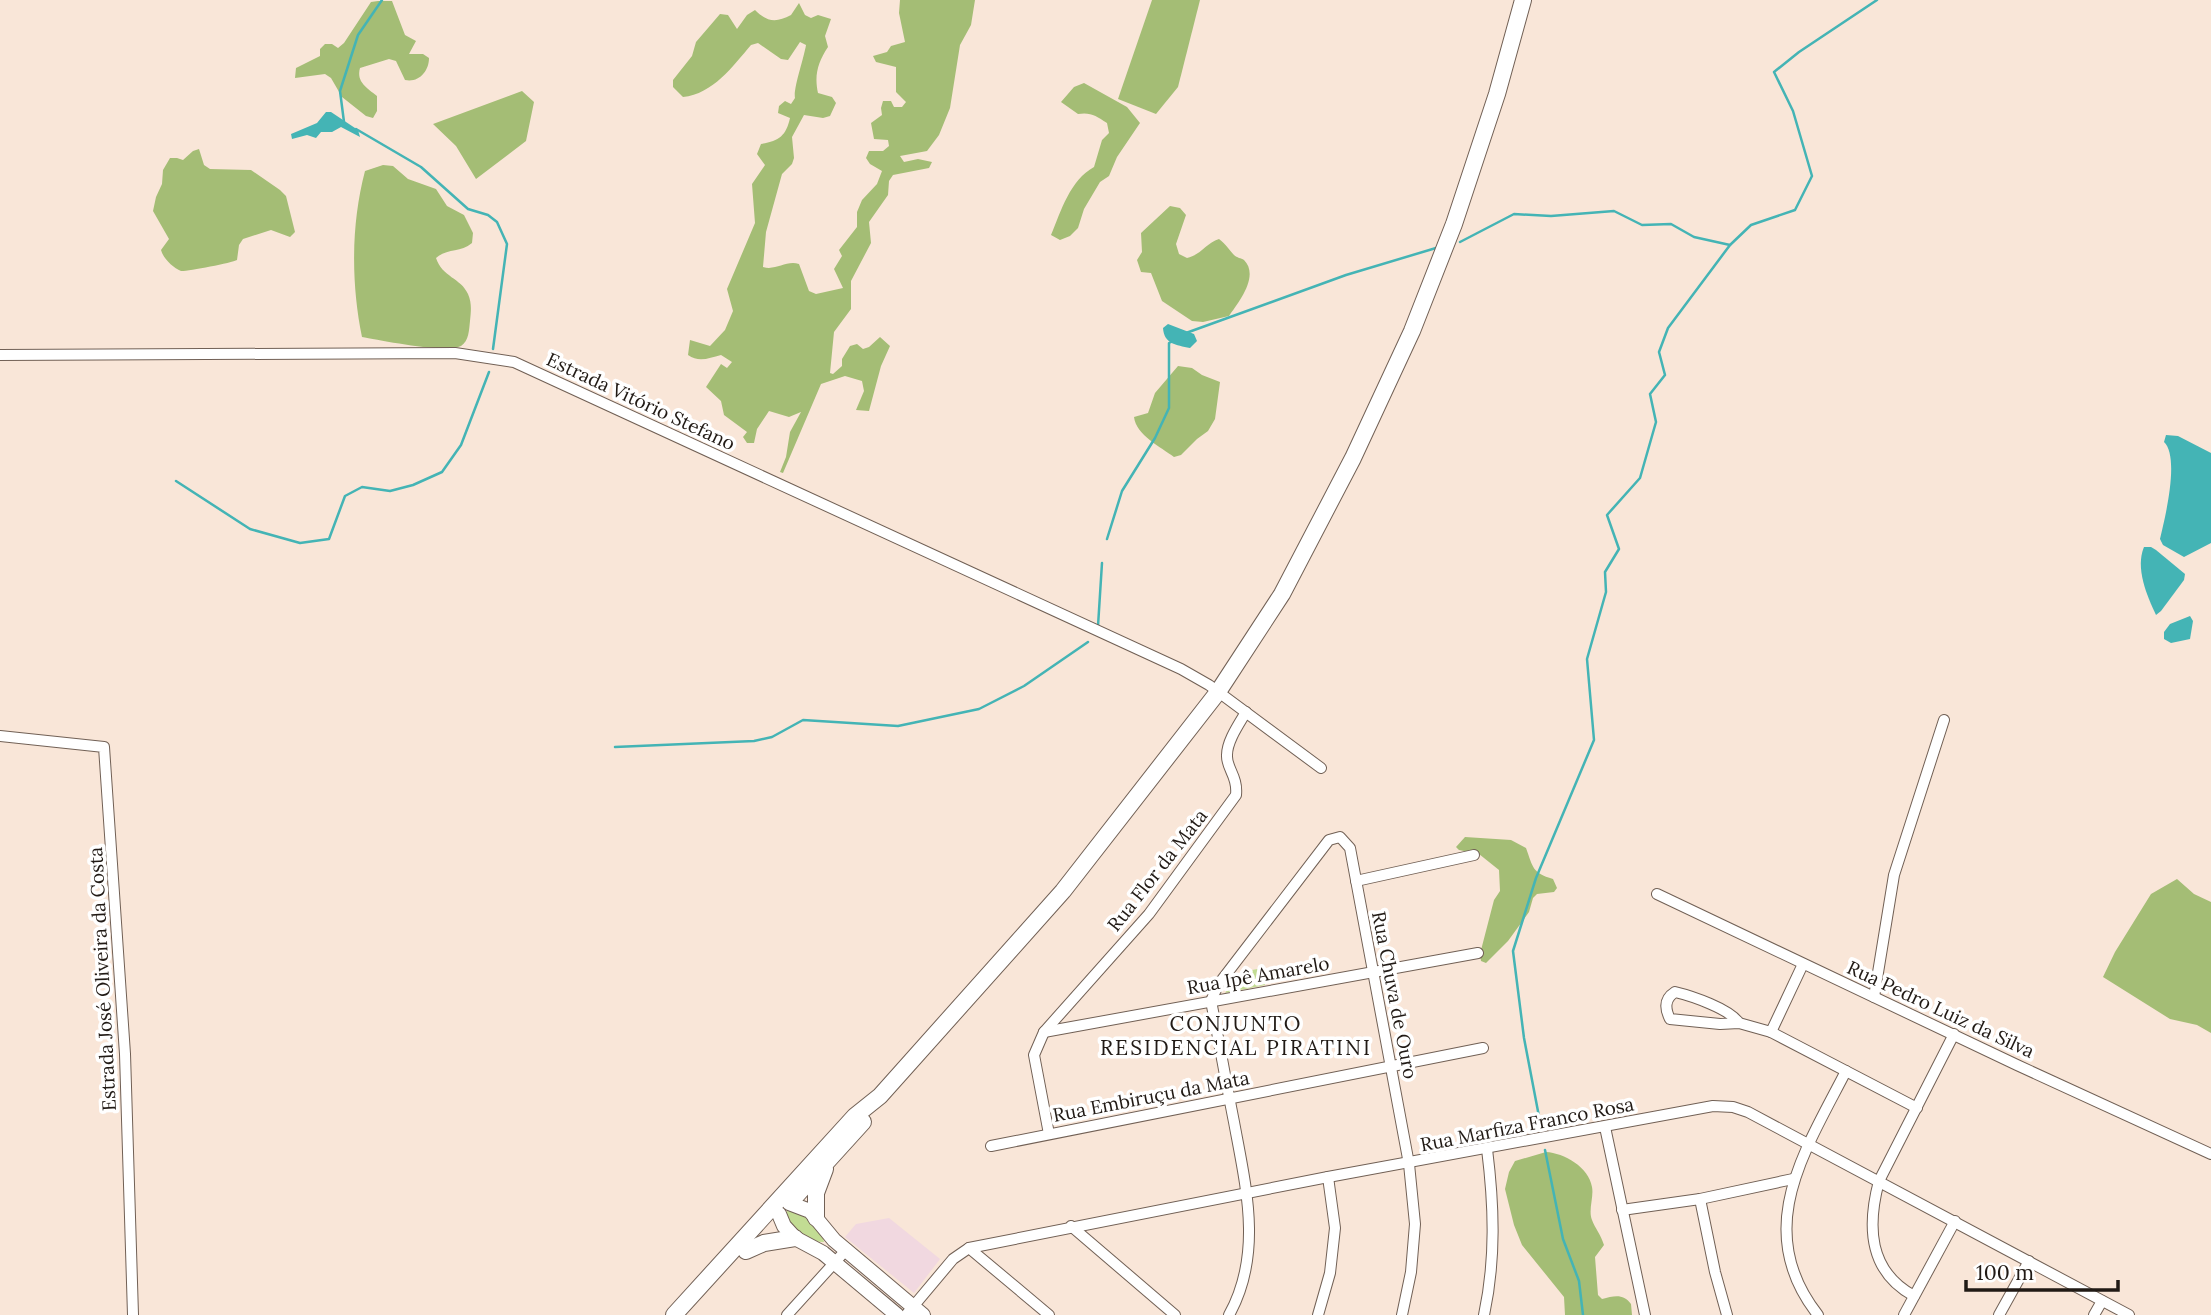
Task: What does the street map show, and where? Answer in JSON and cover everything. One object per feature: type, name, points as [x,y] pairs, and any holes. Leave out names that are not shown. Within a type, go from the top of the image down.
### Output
[{"type":"highway","points":[[674,1315],[830,1161],[863,1122],[880,1096],[1063,891],[1218,691],[1282,594],[1322,521],[1412,331],[1454,225],[1497,93],[1523,0]]},
{"type":"highway","points":[[688,1315],[746,1251],[855,1116],[880,1096]]},
{"type":"highway","points":[[816,1217],[816,1193],[822,1174],[830,1161]]},
{"type":"highway","points":[[746,1251],[764,1243],[794,1238]]},
{"type":"main road","points":[[897,1315],[823,1253],[794,1238],[784,1226],[782,1207],[803,1207],[816,1217],[825,1231],[914,1312]]},
{"type":"street","name":"Estrada Vitório Stefano","points":[[0,355],[455,353],[514,362],[1181,669],[1218,691]]},
{"type":"street","points":[[1218,691],[1321,768]]},
{"type":"street","name":"Rua Flor da Mata","points":[[1044,1032],[1149,914],[1229,806],[1237,786],[1226,758],[1245,712]]},
{"type":"street","points":[[1874,997],[1894,875],[1944,720]]},
{"type":"street","name":"Estrada José Oliveira da Costa","points":[[0,736],[104,747],[125,1054],[133,1315]]},
{"type":"street","name":"Rua Chuva de Ouro","points":[[1211,1001],[1218,985],[1329,840],[1340,837],[1350,848],[1409,1164],[1415,1224],[1411,1272],[1402,1315]]},
{"type":"street","points":[[1356,880],[1474,855]]},
{"type":"street","name":"Rua Pedro Luiz da Silva","points":[[1657,894],[2211,1154]]},
{"type":"street","name":"Rua Ipê Amarelo","points":[[1044,1032],[1478,953]]},
{"type":"street","points":[[1771,1032],[1803,964]]},
{"type":"street","points":[[1740,1023],[1726,1011],[1675,992],[1665,1008],[1670,1019],[1720,1024],[1740,1023],[1771,1032],[1917,1108]]},
{"type":"street","points":[[1211,1001],[1247,1192],[1251,1236],[1247,1265],[1229,1315]]},
{"type":"street","points":[[1044,1032],[1034,1055],[1049,1134]]},
{"type":"street","points":[[1914,1296],[1902,1290],[1882,1266],[1876,1251],[1871,1219],[1879,1181],[1954,1034]]},
{"type":"street","name":"Rua Embiruçu da Mata","points":[[990,1146],[1483,1048]]},
{"type":"street","points":[[1818,1315],[1801,1290],[1791,1264],[1787,1209],[1793,1179],[1846,1071]]},
{"type":"street","name":"Rua Marfiza Franco Rosa","points":[[914,1312],[953,1259],[970,1248],[1247,1192],[1713,1106],[1733,1107],[1748,1112],[2129,1315]]},
{"type":"street","points":[[1605,1127],[1645,1315]]},
{"type":"street","points":[[1484,1315],[1494,1241],[1493,1195],[1487,1149]]},
{"type":"street","points":[[1318,1315],[1329,1273],[1335,1228],[1328,1177]]},
{"type":"street","points":[[1622,1210],[1700,1199],[1793,1179]]},
{"type":"street","points":[[1700,1199],[1727,1315]]},
{"type":"street","points":[[1904,1315],[1955,1221]]},
{"type":"street","points":[[1071,1226],[1175,1315]]},
{"type":"street","points":[[970,1248],[1049,1315]]},
{"type":"street","points":[[787,1315],[846,1250]]},
{"type":"street","points":[[1999,1315],[2029,1261]]},
{"type":"street","points":[[2094,1315],[2102,1301]]},
{"type":"shaded area","points":[[889,1218],[940,1259],[914,1293],[845,1237],[856,1224]]},
{"type":"green space","points":[[900,0],[975,0],[971,25],[960,45],[950,108],[939,135],[927,151],[900,156],[904,162],[918,159],[932,162],[929,168],[893,175],[889,181],[888,195],[869,222],[871,243],[851,281],[851,309],[834,332],[830,373],[833,374],[842,366],[842,359],[850,346],[857,344],[863,349],[880,337],[890,346],[881,366],[869,411],[856,410],[864,391],[862,381],[845,376],[821,384],[783,473],[780,472],[786,457],[790,432],[801,412],[789,417],[769,411],[757,429],[754,443],[747,443],[743,437],[747,432],[724,415],[721,401],[706,387],[721,364],[727,368],[732,362],[721,355],[700,359],[688,355],[690,340],[710,346],[725,330],[733,311],[727,289],[755,223],[752,184],[765,165],[757,154],[761,144],[777,139],[786,129],[790,118],[778,113],[779,106],[785,101],[791,104],[795,98],[806,45],[800,42],[788,60],[781,59],[758,43],[751,45],[722,78],[694,95],[683,97],[673,87],[673,80],[692,56],[696,42],[720,14],[728,15],[737,29],[747,15],[755,10],[768,19],[776,20],[791,15],[799,3],[805,15],[811,18],[818,15],[831,19],[825,36],[828,47],[819,63],[816,80],[818,93],[832,97],[836,103],[830,116],[823,118],[804,115],[792,137],[794,158],[782,174],[766,232],[763,267],[799,264],[809,291],[816,294],[843,288],[834,269],[842,256],[839,250],[857,227],[857,212],[862,200],[877,184],[882,171],[870,164],[866,158],[869,151],[883,151],[889,146],[888,140],[874,139],[871,123],[882,115],[883,101],[891,101],[894,107],[902,107],[906,102],[896,92],[896,67],[876,62],[873,56],[905,42],[899,13]]},
{"type":"green space","points":[[1152,0],[1200,0],[1178,87],[1156,114],[1118,99]]},
{"type":"green space","points":[[392,1],[405,35],[416,41],[409,54],[423,54],[429,58],[422,75],[415,80],[405,80],[396,61],[389,59],[360,68],[361,81],[377,96],[377,111],[373,118],[366,116],[342,97],[331,78],[325,74],[295,78],[296,68],[320,56],[320,49],[325,44],[338,48],[344,43],[371,2]]},
{"type":"green space","points":[[1084,83],[1127,107],[1140,123],[1117,157],[1109,176],[1100,182],[1084,209],[1078,228],[1070,236],[1060,240],[1051,235],[1063,206],[1072,188],[1094,167],[1102,140],[1109,133],[1107,123],[1093,115],[1078,114],[1061,102],[1074,87]]},
{"type":"green space","points":[[522,91],[534,102],[526,141],[476,179],[456,146],[433,124]]},
{"type":"green space","points":[[199,149],[204,165],[210,169],[251,170],[280,190],[286,196],[295,232],[290,237],[271,230],[243,239],[239,245],[237,260],[184,271],[172,265],[161,250],[169,239],[153,211],[156,197],[162,184],[163,170],[170,158],[183,160]]},
{"type":"green space","points":[[383,165],[393,166],[408,179],[436,189],[447,206],[464,215],[473,233],[472,243],[436,258],[443,269],[465,289],[471,304],[469,332],[461,346],[428,347],[362,337],[354,275],[357,212],[365,171]]},
{"type":"green space","points":[[1170,206],[1180,208],[1186,215],[1176,244],[1179,254],[1187,258],[1219,239],[1248,266],[1250,274],[1246,289],[1229,316],[1203,322],[1192,321],[1162,301],[1151,273],[1141,272],[1137,260],[1142,252],[1141,233]]},
{"type":"green space","points":[[1178,366],[1192,368],[1220,382],[1215,419],[1208,431],[1181,455],[1174,457],[1144,435],[1134,417],[1148,413],[1155,393]]},
{"type":"green space","points":[[1465,837],[1511,840],[1526,848],[1534,868],[1553,879],[1557,888],[1554,892],[1537,894],[1533,898],[1529,912],[1508,941],[1486,963],[1481,961],[1480,954],[1494,900],[1500,891],[1499,870],[1479,854],[1459,850],[1456,847]]},
{"type":"green space","points":[[2177,879],[2194,894],[2211,902],[2211,1033],[2197,1025],[2170,1019],[2103,977],[2115,952],[2151,894]]},
{"type":"green space","points":[[1263,968],[1265,985],[1225,993],[1241,972]]},
{"type":"green space","points":[[1546,1152],[1575,1162],[1590,1180],[1591,1216],[1604,1245],[1595,1257],[1598,1295],[1602,1299],[1614,1296],[1625,1298],[1631,1304],[1632,1315],[1565,1315],[1564,1297],[1522,1245],[1505,1189],[1509,1172],[1515,1161]]},
{"type":"green space","points":[[787,1211],[799,1213],[810,1220],[819,1230],[824,1242],[811,1240],[799,1233],[790,1223]]},
{"type":"water","points":[[326,112],[331,112],[358,130],[360,137],[341,127],[332,132],[321,132],[316,138],[307,135],[292,139],[291,134],[317,123]]},
{"type":"water","points":[[1168,324],[1194,334],[1197,341],[1190,348],[1168,341],[1163,328]]},
{"type":"water","points":[[2166,435],[2178,436],[2211,453],[2211,543],[2184,557],[2163,545],[2160,539],[2171,474],[2169,450],[2164,442]]},
{"type":"water","points":[[2144,547],[2156,550],[2185,574],[2184,580],[2156,615],[2141,573]]},
{"type":"water","points":[[2190,616],[2193,621],[2190,639],[2171,643],[2164,639],[2164,632],[2170,624]]},
{"type":"waterway","points":[[344,122],[340,91],[358,35],[382,0]]},
{"type":"waterway","points":[[1541,1127],[1524,1038],[1513,951],[1536,878],[1594,740],[1587,659],[1606,592],[1605,572],[1619,549],[1607,515],[1640,478],[1656,422],[1650,394],[1665,375],[1659,352],[1668,328],[1730,245],[1751,225],[1795,210],[1812,176],[1793,111],[1774,72],[1877,0]]},
{"type":"waterway","points":[[356,129],[421,167],[468,209],[488,215],[497,222],[507,244],[493,349]]},
{"type":"waterway","points":[[1460,242],[1514,214],[1551,216],[1614,211],[1642,225],[1671,224],[1694,237],[1730,245]]},
{"type":"waterway","points":[[1186,333],[1346,275],[1436,248]]},
{"type":"waterway","points":[[1107,539],[1122,491],[1155,438],[1169,408],[1171,342]]},
{"type":"waterway","points":[[176,481],[250,529],[300,543],[329,539],[345,496],[362,487],[390,491],[413,485],[442,472],[461,445],[489,372]]},
{"type":"waterway","points":[[1098,626],[1102,563]]},
{"type":"waterway","points":[[615,747],[754,741],[772,737],[803,720],[898,726],[979,709],[1024,686],[1088,642]]},
{"type":"waterway","points":[[1545,1150],[1563,1239],[1579,1281],[1583,1315]]},
{"type":"district","name":"CONJUNTO RESIDENCIAL PIRATINI","points":[[1236,1035]]}]
